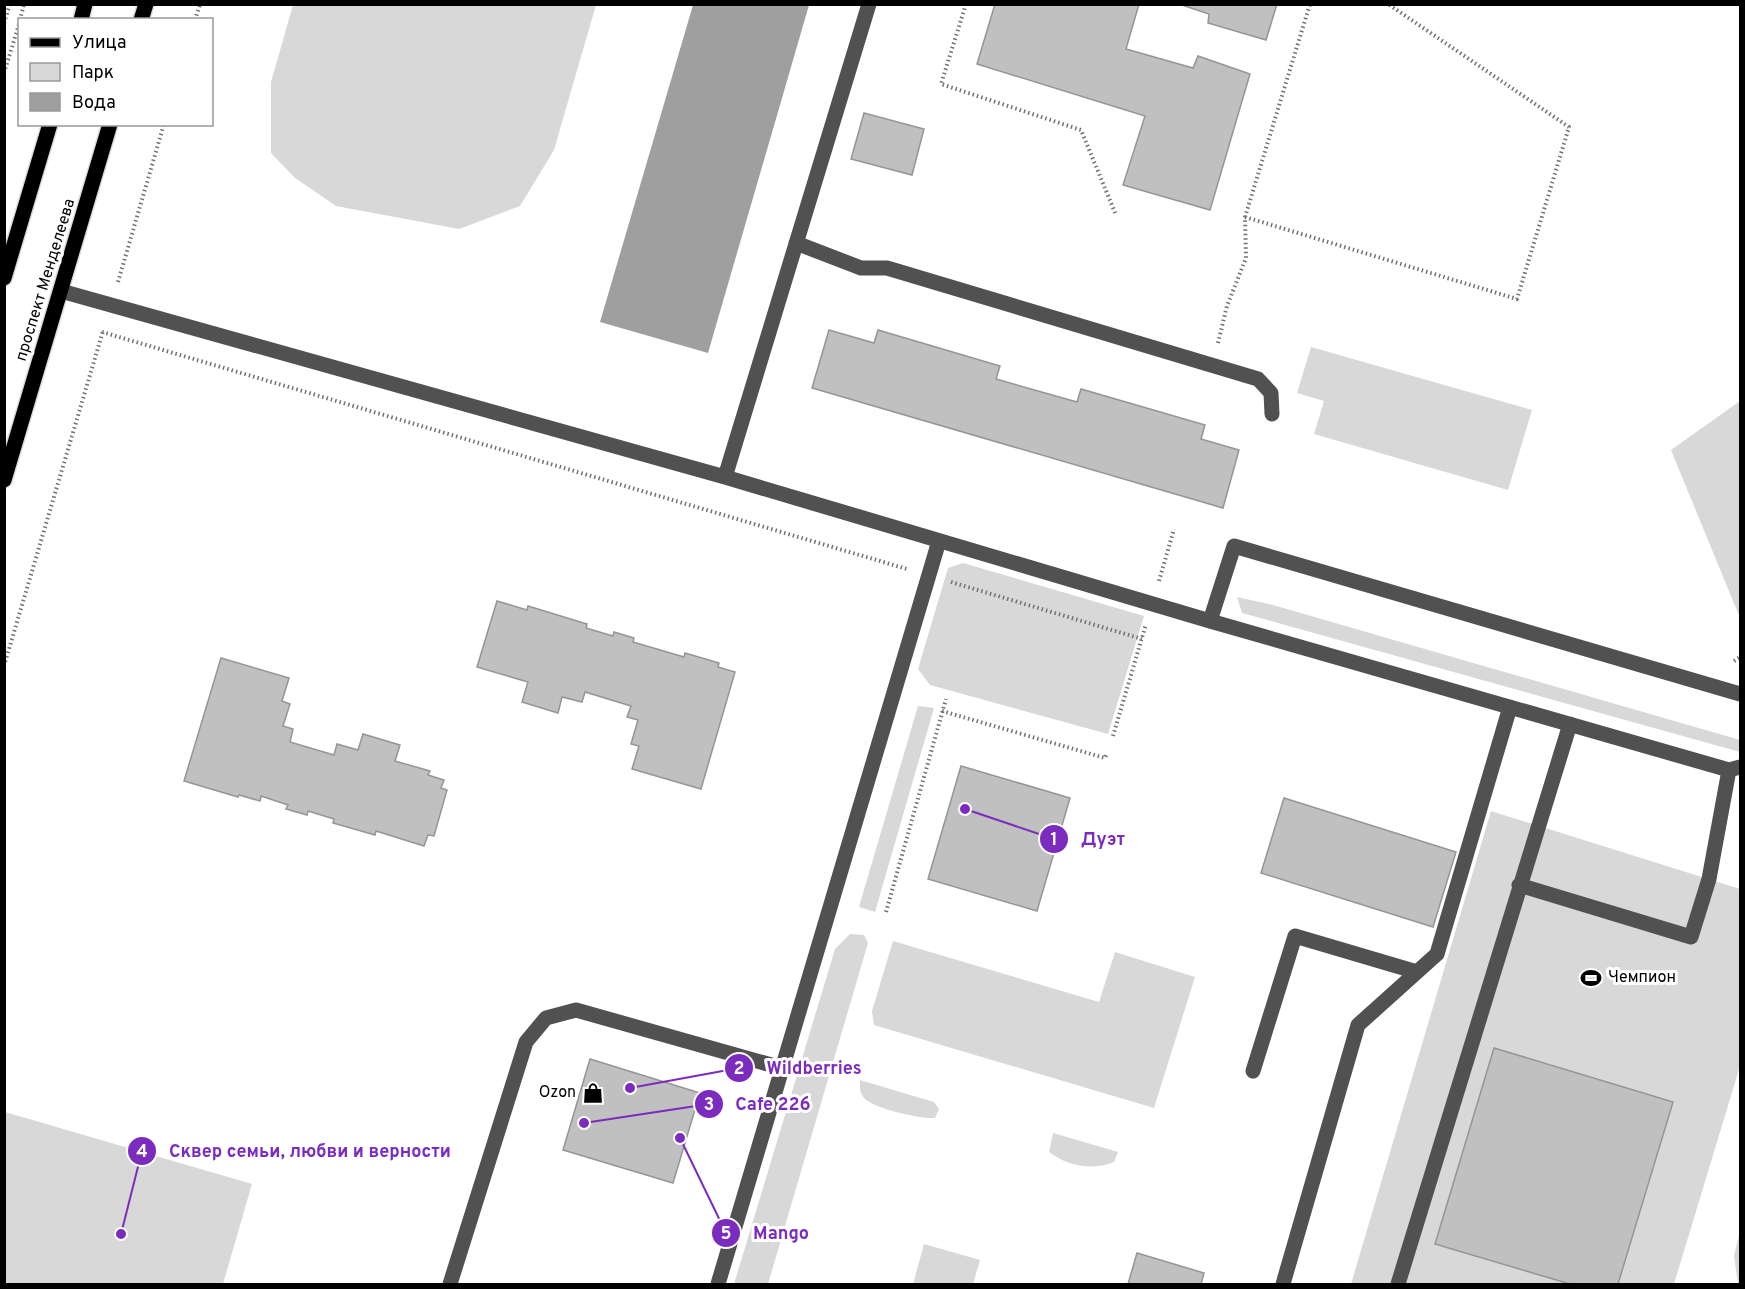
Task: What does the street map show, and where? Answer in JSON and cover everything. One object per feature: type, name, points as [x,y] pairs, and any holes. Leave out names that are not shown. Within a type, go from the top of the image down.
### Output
[{"type":"main road","points":[[4,278],[49,126]]},
{"type":"main road","name":"проспект Менделеева","points":[[4,480],[109,126]]},
{"type":"street","points":[[725,477],[869,4]]},
{"type":"street","points":[[796,243],[861,267],[887,268],[1258,379],[1271,393],[1272,414]]},
{"type":"street","points":[[62,291],[725,477],[1210,621],[1735,769],[1709,879],[1691,937],[1519,885]]},
{"type":"street","points":[[718,1284],[939,541]]},
{"type":"street","points":[[1210,621],[1234,546],[1740,694]]},
{"type":"street","points":[[1283,1284],[1358,1025],[1437,954],[1510,707]]},
{"type":"street","points":[[1398,1284],[1570,724]]},
{"type":"street","points":[[1253,1071],[1295,936],[1417,972]]},
{"type":"street","points":[[450,1284],[526,1042],[546,1018],[576,1010],[782,1068]]},
{"type":"path","points":[[4,23],[10,4]]},
{"type":"path","points":[[966,4],[941,84],[1081,130],[1116,215]]},
{"type":"path","points":[[1212,364],[1227,306],[1246,258],[1245,217],[1310,4]]},
{"type":"path","points":[[1245,217],[1516,300],[1569,128],[1388,4]]},
{"type":"path","points":[[4,73],[18,27]]},
{"type":"path","points":[[115,290],[163,126]]},
{"type":"path","points":[[4,666],[104,326]]},
{"type":"path","points":[[102,332],[918,572]]},
{"type":"path","points":[[1156,591],[1174,529]]},
{"type":"path","points":[[944,580],[1142,639]]},
{"type":"path","points":[[1113,736],[1148,617]]},
{"type":"path","points":[[1734,661],[1740,657]]},
{"type":"path","points":[[886,912],[946,699]]},
{"type":"path","points":[[942,711],[1105,758],[1107,753]]},
{"type":"green space","points":[[293,5],[596,5],[554,150],[520,206],[459,229],[336,206],[295,178],[271,153],[271,82]]},
{"type":"green space","points":[[1311,347],[1532,410],[1508,490],[1314,434],[1324,401],[1297,393]]},
{"type":"green space","points":[[1740,401],[1740,618],[1671,450]]},
{"type":"green space","points":[[963,563],[1144,616],[1108,734],[930,685],[918,669],[948,568]]},
{"type":"green space","points":[[1237,597],[1273,605],[1740,740],[1740,752],[1242,613]]},
{"type":"green space","points":[[918,706],[934,708],[875,912],[859,907]]},
{"type":"green space","name":"Чемпион","points":[[1491,811],[1740,889],[1740,1066],[1674,1284],[1351,1284]]},
{"type":"green space","points":[[850,934],[864,935],[868,943],[768,1284],[734,1284],[835,949]]},
{"type":"green space","points":[[893,941],[1099,1002],[1115,952],[1195,977],[1154,1108],[874,1025],[872,1011]]},
{"type":"green space","points":[[860,1080],[934,1102],[939,1109],[935,1118],[928,1118],[877,1106],[862,1096]]},
{"type":"green space","points":[[5,1112],[252,1184],[223,1284],[5,1284]]},
{"type":"green space","points":[[1053,1133],[1118,1152],[1114,1162],[1105,1165],[1072,1164],[1049,1152]]},
{"type":"green space","points":[[1740,1231],[1740,1284],[1738,1284],[1734,1256]]},
{"type":"green space","points":[[924,1244],[980,1260],[973,1284],[913,1284]]},
{"type":"water","points":[[693,5],[809,5],[708,353],[600,322]]},
{"type":"building","points":[[995,4],[1139,4],[1126,49],[1193,68],[1198,56],[1250,74],[1210,210],[1123,185],[1145,116],[977,64]]},
{"type":"building","points":[[1179,4],[1277,4],[1266,40],[1208,23],[1209,14]]},
{"type":"building","points":[[864,113],[924,129],[912,175],[851,159]]},
{"type":"building","points":[[829,330],[874,343],[878,330],[1000,366],[996,379],[1077,402],[1081,389],[1205,425],[1201,439],[1239,450],[1223,508],[812,388]]},
{"type":"building","points":[[497,601],[527,610],[528,606],[587,624],[586,628],[613,636],[614,632],[634,638],[633,642],[684,657],[685,653],[719,663],[718,667],[735,672],[701,789],[632,769],[639,746],[631,744],[638,720],[627,717],[631,706],[585,692],[582,702],[562,697],[558,713],[522,702],[528,682],[477,667]]},
{"type":"building","points":[[221,658],[289,678],[282,701],[290,704],[283,726],[293,729],[290,742],[334,755],[337,744],[358,750],[363,734],[400,745],[395,761],[430,771],[428,775],[444,780],[441,788],[447,790],[434,836],[428,835],[424,846],[376,831],[375,835],[333,823],[334,819],[308,811],[307,815],[286,809],[288,805],[261,796],[260,801],[239,795],[238,797],[184,781]]},
{"type":"building","points":[[961,766],[1070,798],[1037,911],[928,879]]},
{"type":"building","points":[[1284,798],[1456,852],[1433,927],[1261,873]]},
{"type":"building","points":[[1494,1048],[1673,1102],[1618,1284],[1570,1284],[1435,1244]]},
{"type":"building","points":[[590,1059],[700,1093],[673,1183],[563,1150]]},
{"type":"building","points":[[1137,1253],[1204,1273],[1201,1284],[1128,1284]]},
{"type":"place","name":"Дуэт","points":[[965,809]]},
{"type":"place","name":"Чемпион","points":[[1591,978]]},
{"type":"place","name":"Wildberries","points":[[630,1088]]},
{"type":"place","name":"Ozon","points":[[593,1093]]},
{"type":"place","name":"Cafe 226","points":[[584,1123]]},
{"type":"place","name":"Mango","points":[[680,1138]]},
{"type":"place","name":"Сквер семьи, любви и верности","points":[[121,1234]]}]
